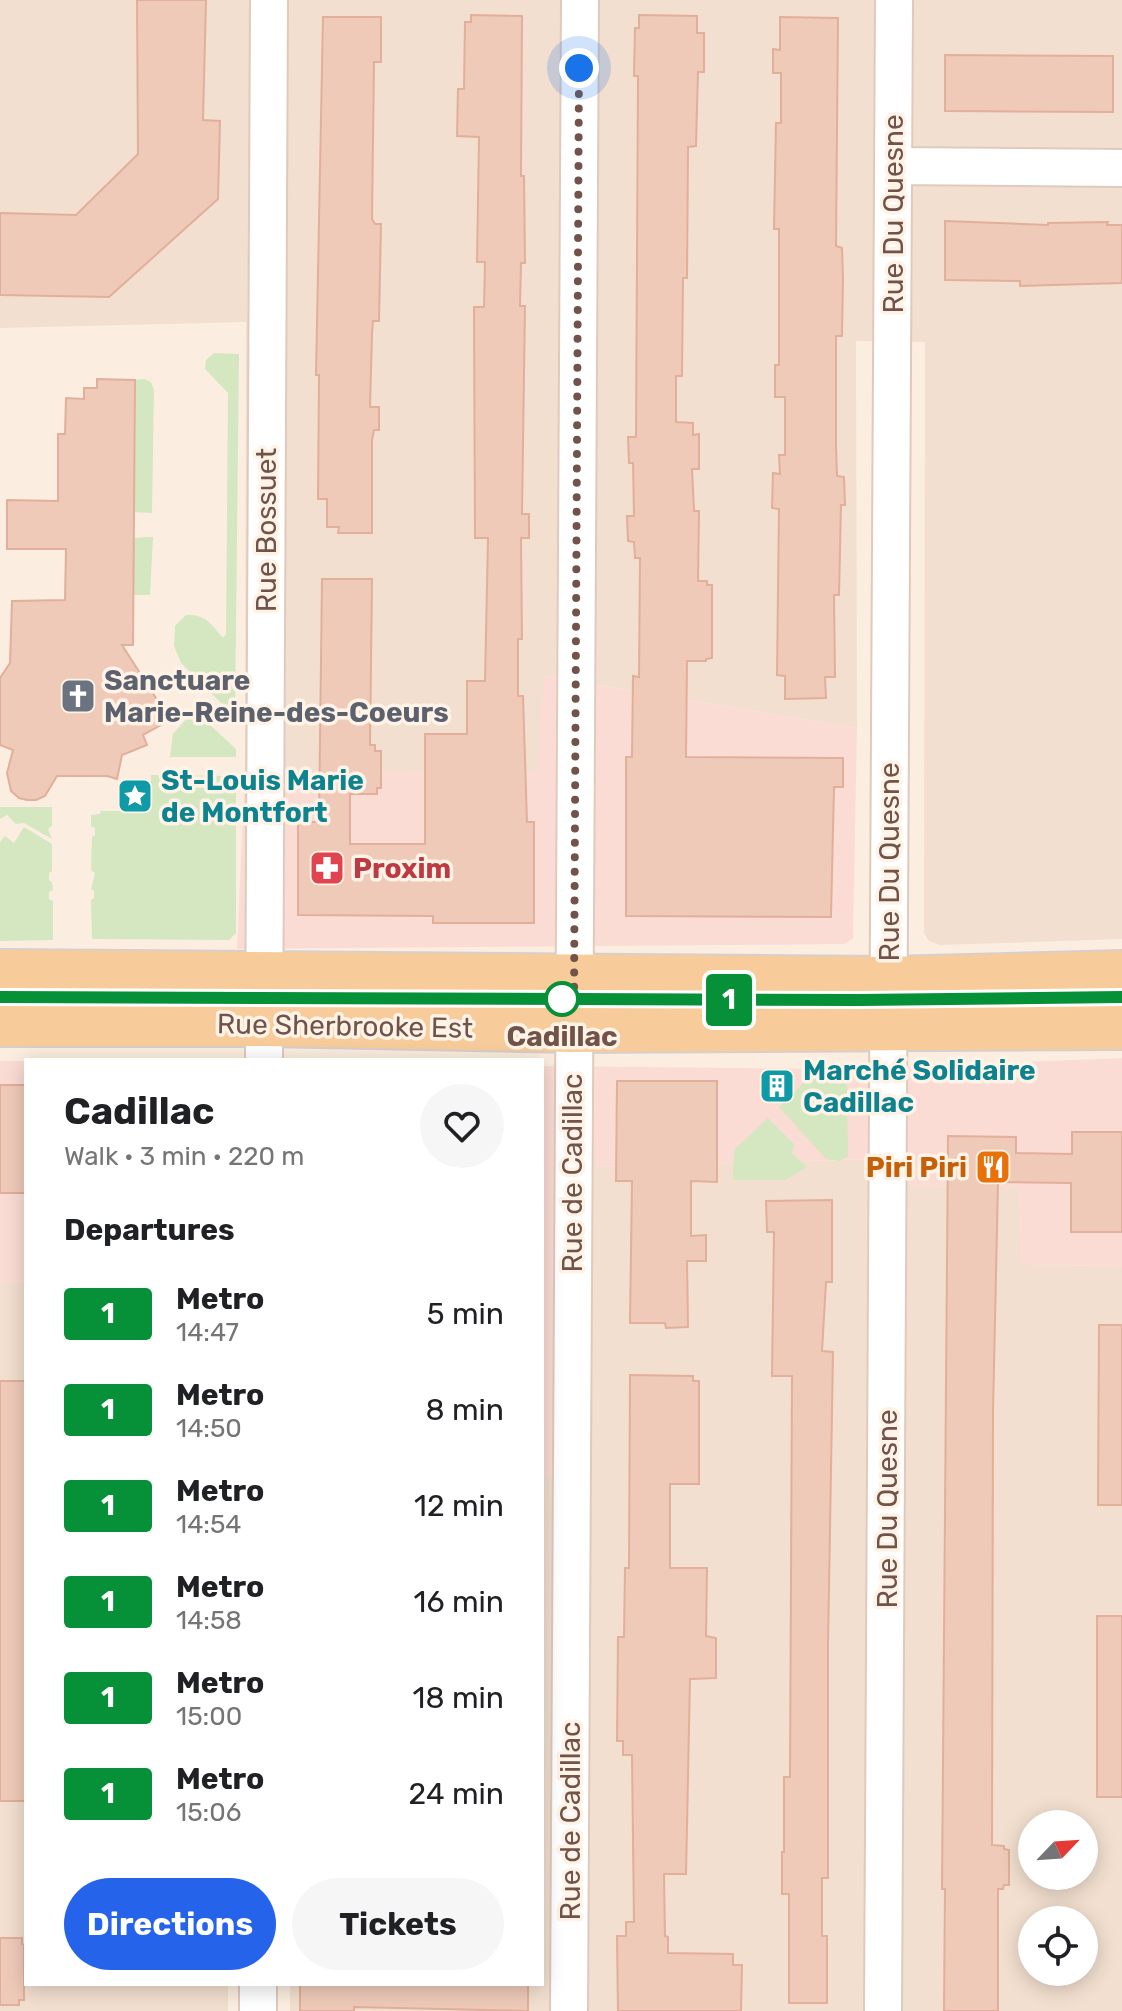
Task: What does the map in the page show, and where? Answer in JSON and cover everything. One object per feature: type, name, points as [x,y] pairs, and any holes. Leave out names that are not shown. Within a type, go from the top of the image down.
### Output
[{"type":"main road","name":"Rue Sherbrooke Est","points":[[0,972],[888,979],[1122,973]]},
{"type":"main road","name":"Rue Sherbrooke Est","points":[[0,1024],[264,1042],[573,1030],[1122,1027]]},
{"type":"street","name":"Rue Bossuet","points":[[264,1042],[269,0]]},
{"type":"street","name":"Rue de Cadillac","points":[[569,2011],[580,0]]},
{"type":"street","name":"Rue Du Quesne","points":[[883,2011],[894,0]]},
{"type":"street","points":[[894,166],[1122,168]]},
{"type":"street","points":[[258,1986],[258,2011]]},
{"type":"shaded area","points":[[0,0],[1122,0],[1122,939],[939,945],[929,941],[924,933],[925,342],[856,341],[857,728],[545,676],[539,772],[245,770],[246,322],[0,328]]},
{"type":"shaded area","points":[[544,676],[857,728],[853,939],[843,944],[237,949],[245,770],[538,772]]},
{"type":"shaded area","points":[[1122,1058],[1122,1266],[1022,1265],[1019,1187],[908,1186],[909,1158],[560,1168],[558,1477],[544,1477],[544,1066],[845,1069]]},
{"type":"shaded area","points":[[0,1061],[24,1061],[24,1282],[0,1282]]},
{"type":"shaded area","points":[[910,1158],[909,1186],[1019,1187],[1022,1265],[1122,1266],[1122,2011],[290,2011],[290,1986],[544,1986],[544,1477],[557,1477],[560,1168]]},
{"type":"shaded area","points":[[0,1282],[24,1282],[24,1986],[228,1986],[228,2011],[0,2011]]},
{"type":"green space","points":[[214,353],[239,354],[235,717],[181,663],[174,646],[175,626],[186,615],[203,618],[223,638],[226,634],[228,393],[205,369],[206,360]]},
{"type":"green space","points":[[135,380],[151,382],[154,390],[152,513],[134,512]]},
{"type":"green space","points":[[153,537],[150,595],[133,595],[134,538]]},
{"type":"green space","points":[[194,710],[236,749],[236,757],[170,757],[173,734]]},
{"type":"green space","points":[[151,775],[236,776],[236,933],[229,940],[92,939],[91,900],[94,891],[91,889],[95,873],[91,870],[95,828],[91,826],[91,815],[100,814],[101,811],[126,811],[127,807],[150,807]]},
{"type":"green space","points":[[0,807],[52,807],[52,826],[48,829],[52,839],[24,823],[16,824],[7,815],[0,819]]},
{"type":"green space","points":[[24,827],[52,844],[49,880],[53,890],[49,892],[49,899],[53,901],[53,940],[0,941],[0,842],[5,836],[14,843]]},
{"type":"green space","points":[[818,1069],[840,1069],[847,1077],[848,1156],[840,1161],[826,1159],[779,1107]]},
{"type":"green space","points":[[768,1118],[794,1144],[792,1153],[807,1167],[785,1180],[733,1180],[734,1150]]},
{"type":"building","points":[[137,0],[206,0],[203,120],[220,121],[218,199],[109,297],[0,295],[0,213],[76,215],[138,154]]},
{"type":"building","points":[[471,15],[522,16],[521,176],[524,176],[525,263],[521,263],[520,306],[525,306],[522,514],[529,514],[529,538],[521,538],[522,639],[518,639],[518,696],[523,696],[527,822],[534,822],[534,923],[433,923],[433,916],[298,915],[298,822],[319,822],[322,579],[372,579],[370,745],[375,745],[375,751],[381,751],[381,788],[377,788],[377,794],[350,794],[350,844],[425,844],[425,734],[467,734],[467,681],[485,681],[488,538],[475,538],[474,307],[484,307],[485,262],[477,262],[479,137],[457,136],[458,89],[464,89],[465,22],[471,22]]},
{"type":"building","points":[[639,15],[697,16],[697,33],[704,33],[704,72],[698,72],[696,146],[688,147],[687,278],[683,278],[682,376],[676,376],[676,422],[693,423],[693,435],[699,434],[699,469],[692,469],[694,511],[699,511],[698,581],[707,581],[707,585],[712,585],[712,658],[687,661],[686,757],[843,758],[843,787],[834,787],[831,917],[626,916],[626,757],[632,757],[633,676],[639,677],[640,558],[635,558],[634,542],[628,541],[627,516],[634,516],[633,463],[629,463],[628,437],[636,437],[638,76],[634,76],[635,28],[639,28]]},
{"type":"building","points":[[323,17],[381,17],[381,62],[374,62],[372,219],[375,224],[381,224],[379,321],[373,321],[372,333],[370,407],[379,407],[379,430],[374,430],[372,440],[372,533],[338,533],[339,527],[327,527],[327,499],[318,499],[319,375],[316,375]]},
{"type":"building","points":[[780,17],[838,18],[836,246],[842,248],[843,279],[842,336],[836,336],[836,447],[837,476],[844,477],[845,505],[841,505],[839,595],[834,595],[835,677],[825,677],[826,698],[785,699],[785,676],[777,675],[779,509],[772,508],[773,473],[780,474],[779,455],[785,455],[785,397],[775,397],[775,365],[779,365],[779,229],[774,229],[776,123],[781,123],[781,73],[773,73],[773,49],[780,50]]},
{"type":"building","points":[[945,55],[1113,56],[1113,112],[945,111]]},
{"type":"building","points":[[945,221],[1048,225],[1108,222],[1107,225],[1122,225],[1122,283],[1020,286],[1020,281],[945,280]]},
{"type":"building","points":[[97,379],[135,380],[133,645],[122,645],[170,720],[143,735],[147,745],[122,755],[117,779],[107,776],[57,776],[45,796],[27,800],[11,791],[7,773],[13,750],[0,745],[0,678],[10,663],[12,601],[65,600],[66,549],[7,549],[7,500],[58,501],[58,434],[65,434],[66,398],[84,399],[84,388],[97,388]]},
{"type":"building","points":[[617,1081],[717,1081],[717,1182],[691,1181],[691,1236],[706,1235],[706,1261],[687,1261],[688,1327],[666,1328],[665,1323],[630,1323],[632,1181],[616,1181]]},
{"type":"building","points":[[0,1085],[24,1085],[24,1193],[0,1193]]},
{"type":"building","points":[[1072,1132],[1122,1132],[1122,1232],[1071,1232],[1071,1183],[998,1182],[993,1412],[992,1845],[1004,1846],[1009,1850],[1009,1885],[998,1889],[998,2011],[944,2011],[945,1889],[942,1889],[948,1136],[1016,1137],[1016,1153],[1072,1154]]},
{"type":"building","points":[[832,1200],[832,1282],[826,1282],[822,1351],[833,1352],[828,1878],[822,1878],[822,1936],[827,1936],[827,2003],[789,2003],[789,1894],[782,1894],[782,1852],[784,1777],[790,1777],[792,1376],[772,1376],[774,1232],[767,1232],[766,1201]]},
{"type":"building","points":[[1099,1325],[1122,1325],[1122,1505],[1098,1505]]},
{"type":"building","points":[[630,1375],[693,1376],[693,1381],[699,1381],[699,1484],[670,1484],[670,1568],[707,1568],[706,1636],[716,1638],[716,1678],[690,1679],[686,1874],[664,1874],[665,1936],[668,1937],[668,1953],[733,1954],[733,1965],[742,1965],[741,2011],[618,2011],[617,1936],[626,1936],[626,1922],[634,1922],[632,1755],[623,1755],[623,1741],[617,1741],[618,1637],[624,1637],[625,1568],[629,1568]]},
{"type":"building","points":[[0,1381],[24,1381],[24,1801],[0,1801]]},
{"type":"building","points":[[1097,1616],[1122,1616],[1122,1797],[1097,1797]]},
{"type":"building","points":[[0,1938],[22,1938],[24,1945],[24,2000],[19,2000],[19,2005],[0,2005]]},
{"type":"building","points":[[300,1986],[528,1986],[528,2011],[354,2007],[354,2011],[300,2011]]},
{"type":"metro line","name":"1","points":[[0,997],[859,1000],[1122,997]]},
{"type":"place","name":"Sanctuare Marie-Reine-des-Coeurs","points":[[78,696]]},
{"type":"place","name":"St-Louis Marie de Montfort","points":[[135,796]]},
{"type":"place","name":"Proxim","points":[[327,868]]},
{"type":"place","name":"Cadillac","points":[[562,999]]},
{"type":"place","name":"Marché Solidaire Cadillac","points":[[777,1086]]},
{"type":"place","name":"Piri Piri","points":[[993,1167]]},
{"type":"route","points":[[562,999],[574,1003],[579,68]]}]
